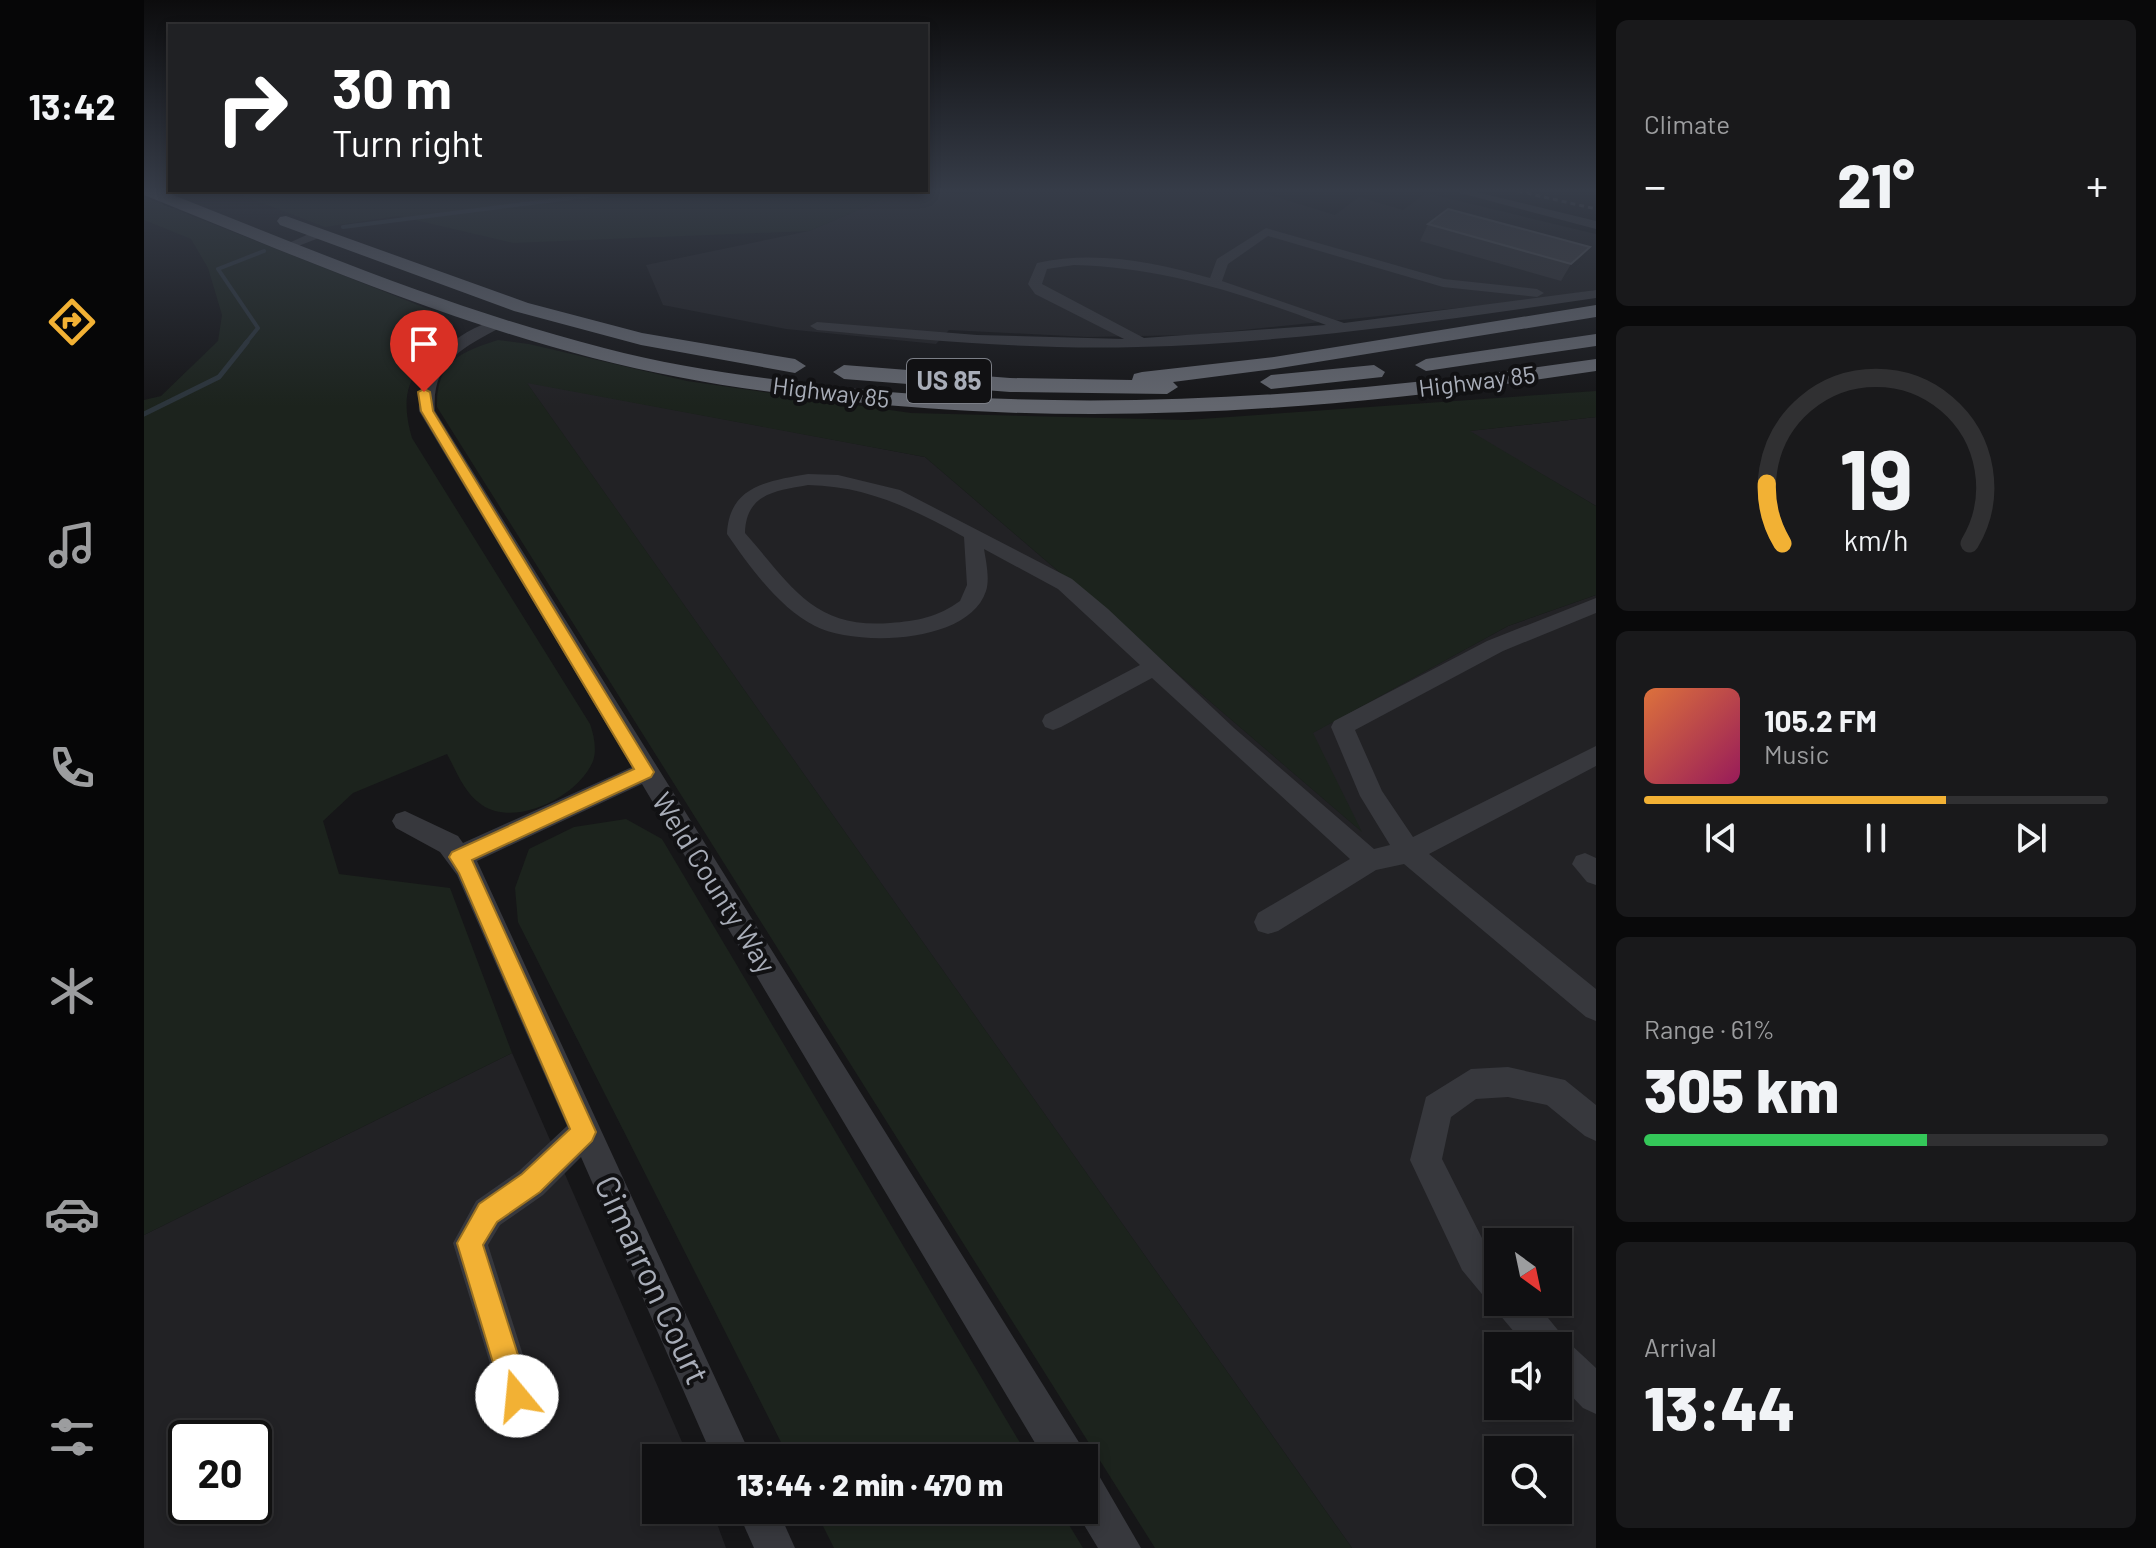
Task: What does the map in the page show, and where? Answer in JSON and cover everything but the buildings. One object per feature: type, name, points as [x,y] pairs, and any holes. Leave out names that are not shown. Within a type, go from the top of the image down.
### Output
[{"type":"highway","name":"Highway 85","points":[[329,261],[496,324],[671,370],[904,402],[1101,411],[1328,401],[1596,365]]},
{"type":"highway","name":"Highway 85","points":[[397,261],[521,307],[641,339],[821,370],[1010,385],[1177,387],[1256,383],[1400,368],[1596,340]]},
{"type":"highway","points":[[1010,385],[1051,381],[1121,381],[1217,371],[1596,311]]},
{"type":"highway","points":[[496,324],[510,319],[529,318],[642,346],[696,356],[735,357]]},
{"type":"highway","points":[[1328,401],[1412,399],[1596,385]]},
{"type":"street","points":[[1058,261],[1042,266],[1035,284],[1040,291],[1145,343]]},
{"type":"street","points":[[1104,261],[1259,296],[1344,327]]},
{"type":"street","points":[[1214,285],[1223,261]]},
{"type":"street","points":[[1367,261],[1443,283],[1575,297]]},
{"type":"street","points":[[1443,283],[1474,299],[1505,307]]},
{"type":"street","points":[[817,326],[971,340],[1145,343],[1344,327],[1596,294]]},
{"type":"street","name":"Weld County Way","points":[[496,324],[455,349],[434,369],[424,392],[427,411],[1057,1444]]},
{"type":"street","points":[[973,535],[976,592],[966,608],[918,627],[890,632],[855,631],[826,623],[807,611],[736,534],[736,515],[744,502],[774,486],[807,478],[836,478],[864,483],[895,495],[973,535],[1071,588],[1370,861]]},
{"type":"street","points":[[1596,605],[1495,646],[1342,727],[1372,796],[1408,852],[1596,1007]]},
{"type":"street","points":[[1053,721],[1154,667]]},
{"type":"street","points":[[1268,922],[1370,861],[1408,852],[1596,755]]},
{"type":"street","points":[[459,857],[645,772]]},
{"type":"street","name":"Cimarron Court","points":[[405,821],[449,844],[467,868],[727,1444]]},
{"type":"street","points":[[1484,1270],[1474,1258],[1426,1160],[1437,1108],[1471,1084],[1508,1082],[1554,1091],[1596,1125]]},
{"type":"street","points":[[517,1396],[470,1243],[488,1213],[531,1183],[584,1132]]},
{"type":"street","points":[[1523,1316],[1538,1332]]},
{"type":"street","points":[[1572,1370],[1596,1395]]},
{"type":"street","points":[[1098,1511],[1121,1548]]},
{"type":"shaded area","points":[[204,261],[307,261],[441,314],[453,323],[453,335],[428,358],[412,379],[407,404],[412,438],[590,724],[595,747],[593,761],[575,786],[545,805],[528,810],[512,813],[482,805],[466,788],[447,754],[353,793],[323,821],[339,874],[450,888],[512,1053],[144,1235],[144,400],[161,396],[218,341],[222,315]]},
{"type":"shaded area","points":[[664,261],[1596,261],[1596,290],[1526,301],[1193,335],[1088,337],[949,330],[936,344],[786,329],[663,305],[646,265]]},
{"type":"shaded area","points":[[498,340],[529,344],[687,381],[911,413],[1187,420],[1596,391],[1596,417],[1470,431],[1596,506],[1596,595],[1508,626],[1313,733],[1362,832],[925,457],[527,383],[1352,1548],[1155,1548],[1098,1457],[1098,1444],[1090,1444],[437,407],[438,392],[446,370],[452,362],[472,349]]},
{"type":"shaded area","points":[[526,382],[925,457],[1360,830],[1312,733],[1508,626],[1596,595],[1596,1548],[1352,1548]]},
{"type":"shaded area","points":[[1596,417],[1596,506],[1468,431]]},
{"type":"shaded area","points":[[626,819],[662,839],[1021,1444],[782,1444],[518,922],[515,888],[529,849],[574,827]]},
{"type":"shaded area","points":[[512,1053],[683,1444],[642,1444],[642,1524],[717,1524],[726,1548],[144,1548],[144,1235]]},
{"type":"shaded area","points":[[822,1524],[1068,1524],[1083,1548],[834,1548]]},
{"type":"waterway","points":[[238,261],[218,269],[258,328],[245,344]]},
{"type":"waterway","points":[[144,414],[219,377],[247,342]]},
{"type":"route","points":[[424,392],[427,411],[645,772],[459,857],[467,868],[584,1132],[531,1183],[488,1213],[470,1243],[517,1396]]}]
